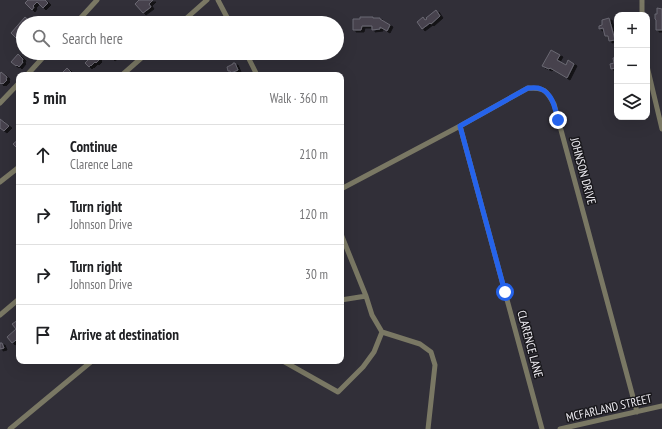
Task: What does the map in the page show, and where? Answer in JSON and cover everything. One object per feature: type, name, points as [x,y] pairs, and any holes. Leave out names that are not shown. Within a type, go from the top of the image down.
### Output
[{"type":"street","points":[[82,16],[97,0]]},
{"type":"street","points":[[189,16],[207,0]]},
{"type":"street","points":[[218,0],[226,16]]},
{"type":"street","points":[[642,0],[642,12]]},
{"type":"street","points":[[30,72],[41,60]]},
{"type":"street","points":[[125,72],[139,60]]},
{"type":"street","points":[[250,60],[256,72]]},
{"type":"street","points":[[650,78],[662,129]]},
{"type":"street","points":[[0,103],[16,86]]},
{"type":"street","name":"JOHNSON DRIVE","points":[[344,187],[528,88],[540,88],[548,93],[554,104],[637,412]]},
{"type":"street","name":"CLARENCE LANE","points":[[460,126],[542,429]]},
{"type":"street","points":[[0,182],[16,172]]},
{"type":"street","points":[[344,241],[372,315],[382,332],[420,344],[431,352],[435,365],[428,429]]},
{"type":"street","points":[[344,300],[366,296]]},
{"type":"street","points":[[0,315],[16,302]]},
{"type":"street","points":[[288,364],[338,392],[363,367],[374,352],[382,332]]},
{"type":"street","points":[[10,429],[88,364]]},
{"type":"street","name":"MCFARLAND STREET","points":[[560,429],[662,406]]},
{"type":"building","points":[[28,0],[45,0],[48,3],[43,8],[37,2],[33,6],[34,7],[32,10],[25,3]]},
{"type":"building","points":[[139,0],[153,0],[149,4],[151,7],[143,13],[135,4]]},
{"type":"building","points":[[657,8],[662,9],[662,30],[656,30],[655,14],[657,14]]},
{"type":"building","points":[[436,10],[440,16],[431,24],[430,23],[422,29],[417,22],[423,17],[425,20],[427,19],[426,18]]},
{"type":"building","points":[[360,17],[380,18],[390,25],[387,31],[380,27],[380,29],[372,30],[372,26],[362,26],[361,30],[353,30],[353,19],[360,19]]},
{"type":"building","points":[[609,18],[614,40],[609,41],[608,36],[605,36],[603,28],[599,29],[599,26],[602,25],[602,20]]},
{"type":"building","points":[[16,27],[16,38],[11,33]]},
{"type":"building","points":[[551,50],[560,55],[557,60],[566,65],[568,60],[574,64],[567,78],[550,68],[549,69],[542,66]]},
{"type":"building","points":[[16,56],[16,60],[22,60],[23,62],[19,67],[11,62]]},
{"type":"building","points":[[88,60],[99,60],[89,67],[85,63]]},
{"type":"building","points":[[235,63],[238,70],[233,72],[228,71],[227,67]]},
{"type":"building","points":[[614,63],[614,68],[611,69],[610,64]]},
{"type":"building","points":[[67,68],[71,72],[63,72]]},
{"type":"building","points":[[1,72],[7,77],[7,80],[3,84],[0,83]]},
{"type":"building","points":[[0,119],[9,126],[4,131],[0,128]]},
{"type":"building","points":[[16,321],[16,329],[12,324]]},
{"type":"building","points":[[16,329],[16,340],[12,343],[7,337]]},
{"type":"building","points":[[0,343],[2,343],[4,348],[0,349]]},
{"type":"route","points":[[505,292],[460,126],[528,88],[540,88],[548,93],[554,104],[558,120]]}]
